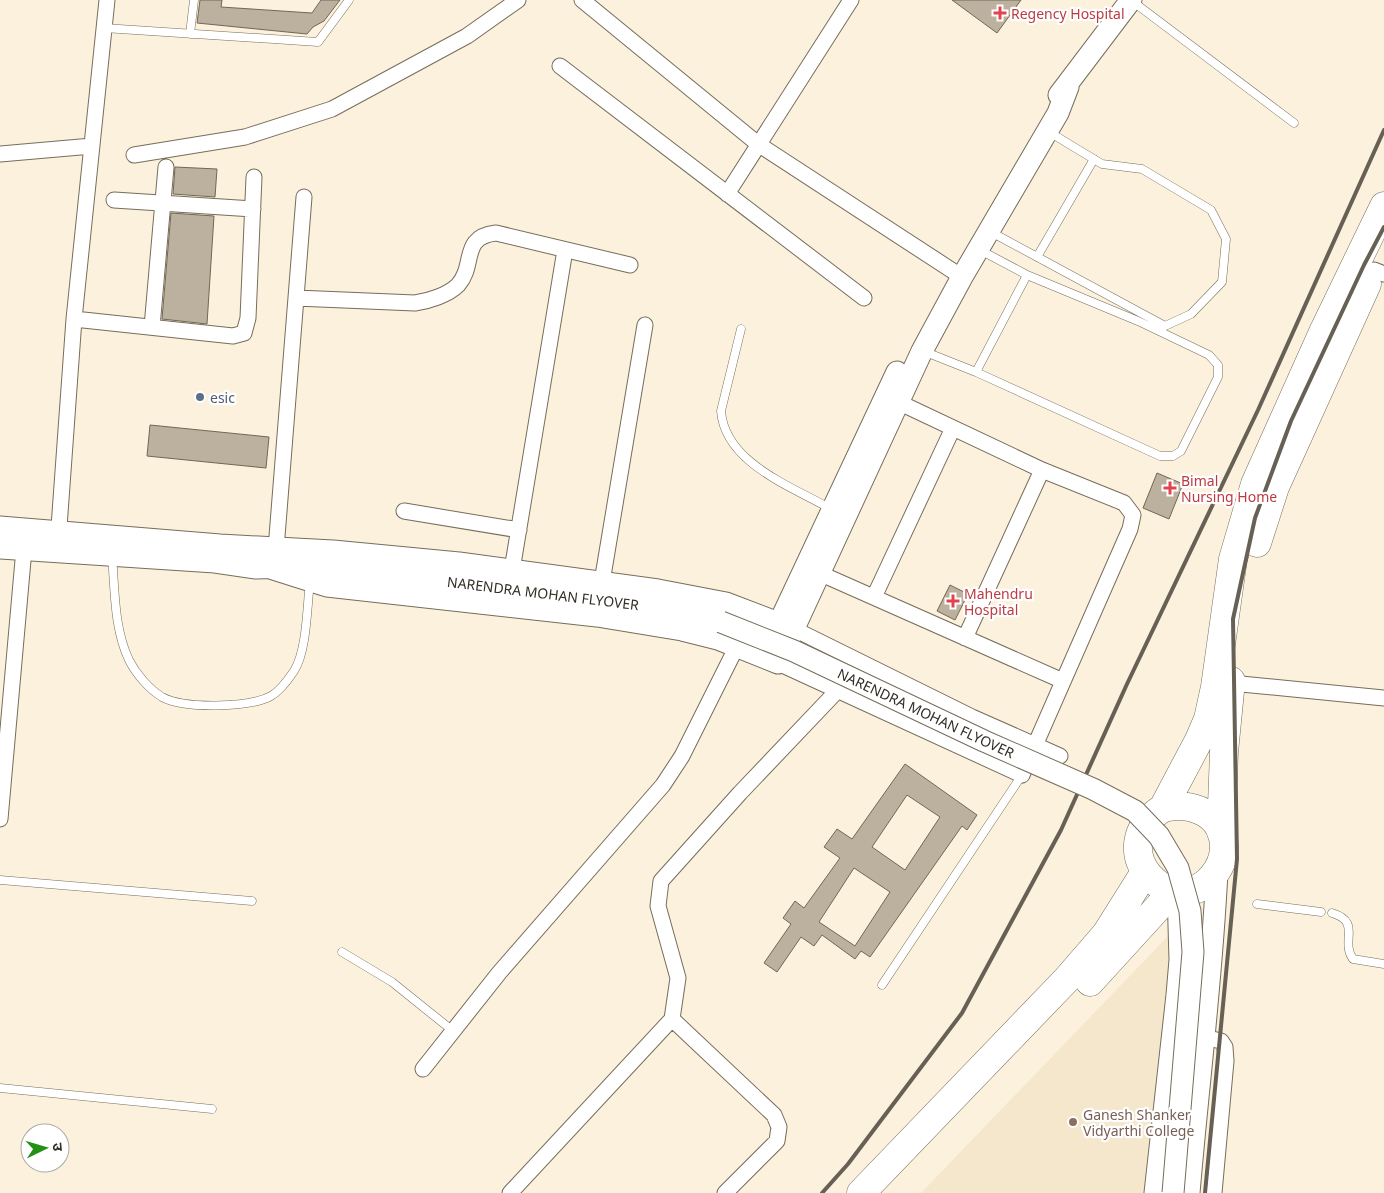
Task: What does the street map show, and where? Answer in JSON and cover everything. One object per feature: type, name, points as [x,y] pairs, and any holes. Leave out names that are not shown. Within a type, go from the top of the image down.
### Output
[{"type":"highway","points":[[1163,808],[1208,719],[1215,687],[1234,559],[1255,484],[1324,330],[1384,206]]},
{"type":"highway","points":[[1221,832],[1214,820],[1203,811],[1190,805],[1176,804],[1163,808],[1152,815],[1144,824],[1139,836],[1137,848],[1145,872],[1162,887],[1176,891],[1200,887],[1217,871],[1223,858],[1224,845],[1221,832],[1224,752],[1231,683],[1243,600],[1257,542],[1275,487],[1381,264]]},
{"type":"highway","points":[[861,1193],[1087,957],[1115,922],[1145,872]]},
{"type":"highway","points":[[883,1193],[1069,1005],[1176,891]]},
{"type":"main road","points":[[315,574],[327,586],[597,616],[682,630],[737,646],[771,660],[831,509],[884,397],[956,274],[1050,105],[1068,86],[1131,0]]},
{"type":"main road","points":[[786,626],[820,573],[956,274],[978,249],[989,231],[1058,113],[1068,86]]},
{"type":"main road","points":[[0,526],[112,556],[272,558],[333,551],[512,570],[602,582],[726,603],[786,626]]},
{"type":"main road","points":[[0,548],[24,549],[58,542],[250,545],[272,558]]},
{"type":"main road","name":"NARENDRA MOHAN FLYOVER","points":[[272,558],[315,574],[672,610],[721,622],[794,651],[984,742],[1093,789],[1135,811],[1158,836],[1178,868],[1190,911],[1193,952],[1173,1193]]},
{"type":"main road","points":[[1189,1193],[1203,1037],[1213,962],[1217,871]]},
{"type":"main road","points":[[1155,1193],[1180,960],[1176,891]]},
{"type":"street","points":[[58,542],[74,319],[107,0]]},
{"type":"street","points":[[134,154],[245,137],[332,109],[467,36],[518,0]]},
{"type":"street","points":[[582,0],[758,144],[956,274]]},
{"type":"street","points":[[727,194],[852,0]]},
{"type":"street","points":[[560,66],[864,298]]},
{"type":"street","points":[[0,154],[92,146]]},
{"type":"street","points":[[152,327],[166,167]]},
{"type":"street","points":[[74,319],[233,336],[244,333],[248,318],[254,177]]},
{"type":"street","points":[[272,558],[304,198]]},
{"type":"street","points":[[114,200],[163,205],[253,209]]},
{"type":"street","points":[[296,298],[415,303],[427,301],[457,286],[462,278],[474,244],[484,235],[496,233],[630,265]]},
{"type":"street","points":[[512,570],[565,250]]},
{"type":"street","points":[[602,582],[645,325]]},
{"type":"street","points":[[771,660],[1022,775],[1130,529],[1133,515],[1124,503],[1042,470],[898,402]]},
{"type":"street","points":[[874,597],[953,428]]},
{"type":"street","points":[[965,638],[1042,470]]},
{"type":"street","points":[[404,512],[519,530]]},
{"type":"street","points":[[0,819],[24,549]]},
{"type":"street","points":[[820,573],[1063,681]]},
{"type":"street","points":[[786,626],[972,717],[1060,756]]},
{"type":"street","points":[[423,1069],[499,973],[663,785],[682,756],[737,646]]},
{"type":"street","points":[[1231,683],[1384,698]]},
{"type":"street","points":[[510,1193],[672,1019],[678,978],[658,906],[660,881],[838,690]]},
{"type":"street","points":[[672,1019],[774,1115],[779,1127],[777,1141],[725,1193]]},
{"type":"street","points":[[1203,1037],[1221,1041],[1225,1047],[1226,1062],[1214,1193]]},
{"type":"lane","points":[[190,34],[194,0]]},
{"type":"lane","points":[[104,28],[318,42],[349,0]]},
{"type":"lane","points":[[1131,0],[1294,123]]},
{"type":"lane","points":[[989,231],[1165,326],[1191,314],[1222,282],[1226,239],[1211,210],[1142,169],[1102,164],[1048,131]]},
{"type":"lane","points":[[1037,257],[1094,159]]},
{"type":"lane","points":[[922,350],[976,372],[1160,456],[1174,456],[1181,451],[1218,378],[1218,365],[1209,355],[1138,321],[1027,275],[978,249]]},
{"type":"lane","points":[[976,372],[1027,275]]},
{"type":"lane","points":[[741,329],[720,411],[722,423],[730,440],[745,460],[831,509]]},
{"type":"lane","points":[[112,556],[120,638],[130,662],[146,684],[163,697],[181,702],[240,704],[261,701],[280,689],[295,669],[301,652],[315,574]]},
{"type":"lane","points":[[882,984],[1022,775]]},
{"type":"lane","points":[[0,880],[252,901]]},
{"type":"lane","points":[[1257,904],[1321,912]]},
{"type":"lane","points":[[1332,913],[1343,916],[1349,924],[1349,952],[1353,959],[1384,964]]},
{"type":"lane","points":[[342,952],[392,982],[453,1032]]},
{"type":"lane","points":[[0,1088],[212,1109]]},
{"type":"shaded area","name":"Ganesh Shanker Vidyarthi College","points":[[1171,933],[1165,1052],[1149,1193],[921,1193]]},
{"type":"building","points":[[200,0],[222,0],[221,7],[312,13],[321,0],[340,0],[324,21],[313,27],[307,34],[197,23]]},
{"type":"building","points":[[952,0],[1021,0],[997,33]]},
{"type":"building","points":[[175,167],[217,169],[215,197],[173,194]]},
{"type":"building","points":[[171,213],[214,216],[207,324],[162,319]]},
{"type":"building","points":[[150,425],[269,437],[266,468],[147,456]]},
{"type":"building","points":[[1157,473],[1183,484],[1169,519],[1143,508]]},
{"type":"building","points":[[950,585],[968,594],[955,620],[937,611]]},
{"type":"building","points":[[905,764],[977,815],[967,830],[962,826],[870,957],[861,951],[855,959],[822,935],[814,946],[801,937],[777,972],[764,963],[791,924],[783,918],[795,901],[804,908],[840,858],[824,847],[837,829],[852,839]],"holes":[[[907,795],[940,817],[905,870],[872,847]],[[854,868],[890,892],[855,946],[819,922]]]},
{"type":"railway","points":[[822,1193],[848,1164],[962,1013],[1061,830],[1127,684],[1258,410],[1384,130]]},
{"type":"railway","points":[[1205,1193],[1237,859],[1233,619],[1255,518],[1291,421],[1364,265],[1384,227]]},
{"type":"place","name":"Regency Hospital","points":[[1000,13]]},
{"type":"place","name":"esic","points":[[200,397]]},
{"type":"place","name":"Bimal Nursing Home","points":[[1170,488]]},
{"type":"place","name":"Mahendru Hospital","points":[[953,601]]},
{"type":"place","name":"Ganesh Shanker Vidyarthi College","points":[[1073,1122]]}]
